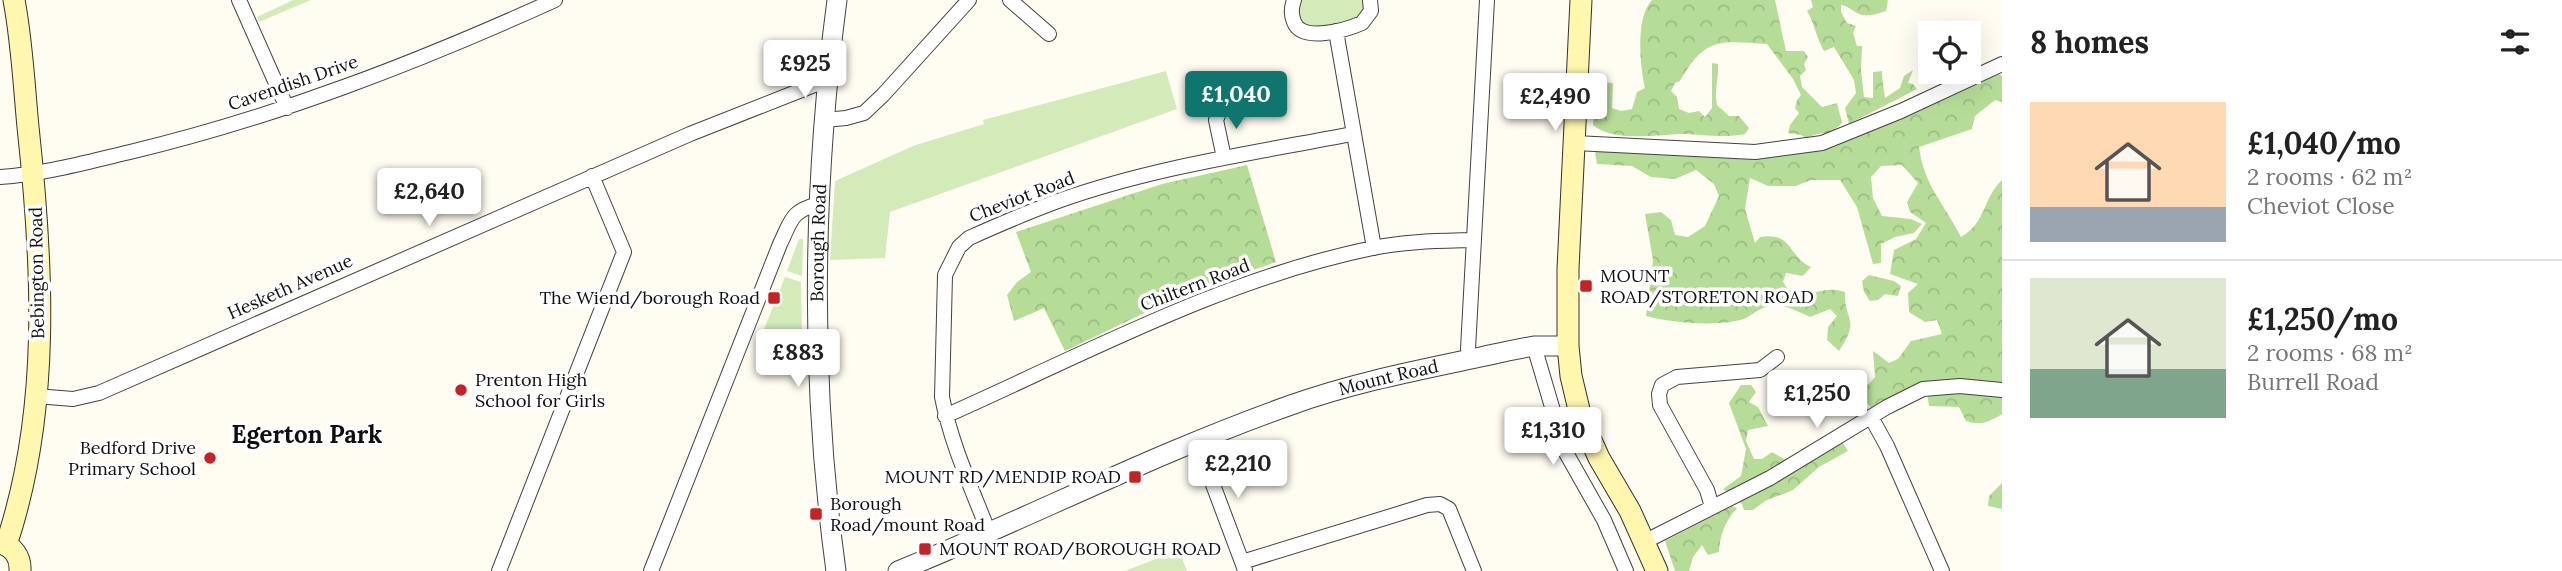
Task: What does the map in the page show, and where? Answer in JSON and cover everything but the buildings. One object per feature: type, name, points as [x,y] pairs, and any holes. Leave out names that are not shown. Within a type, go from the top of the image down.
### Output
[{"type":"main road","name":"Bebington Road","points":[[3,544],[25,476],[36,396],[40,309],[40,240],[14,0]]},
{"type":"main road","points":[[1581,0],[1568,269],[1567,346],[1581,418],[1657,571]]},
{"type":"main road","points":[[3,544],[19,558],[20,571]]},
{"type":"street","points":[[239,0],[287,108]]},
{"type":"street","name":"Cavendish Drive","points":[[33,174],[159,145],[287,108],[414,61],[555,0]]},
{"type":"street","name":"Borough Road","points":[[836,571],[818,400],[817,326],[819,204],[824,120],[837,0]]},
{"type":"street","points":[[824,120],[863,113],[883,95],[969,0]]},
{"type":"street","points":[[1010,0],[1049,34]]},
{"type":"street","points":[[1294,0],[1292,16],[1299,31],[1306,34],[1336,31],[1363,23],[1371,10],[1370,0]]},
{"type":"street","points":[[1470,359],[1468,349],[1487,0]]},
{"type":"street","points":[[1336,31],[1374,248]]},
{"type":"street","points":[[1575,143],[1755,152],[1822,143],[1901,111],[2002,64]]},
{"type":"street","name":"Hesketh Avenue","points":[[36,396],[73,399],[99,393],[592,176],[827,80]]},
{"type":"street","points":[[1224,158],[1216,120],[1220,111],[1246,103]]},
{"type":"street","name":"Cheviot Road","points":[[989,533],[945,415],[942,397],[945,275],[958,247],[969,238],[1059,200],[1132,179],[1224,158],[1352,134]]},
{"type":"street","points":[[0,177],[33,174]]},
{"type":"street","points":[[499,571],[624,252],[592,176]]},
{"type":"street","points":[[651,571],[780,244],[791,220],[801,208],[819,204]]},
{"type":"street","name":"Chiltern Road","points":[[945,415],[1178,309],[1291,270],[1374,248],[1433,241],[1474,240]]},
{"type":"street","points":[[1534,346],[1566,451],[1604,520],[1626,571]]},
{"type":"street","name":"Mount Road","points":[[898,571],[1247,421],[1330,392],[1534,346],[1567,346]]},
{"type":"street","points":[[1712,507],[1707,490],[1660,405],[1662,384],[1677,377],[1760,370],[1777,356]]},
{"type":"street","points":[[1644,542],[1770,478],[1923,389],[1960,386],[2002,390]]},
{"type":"street","points":[[1871,417],[1887,446],[1942,571]]},
{"type":"street","points":[[1197,442],[1244,566],[1440,503],[1449,509],[1474,571]]},
{"type":"green space","points":[[293,0],[311,0],[259,22],[257,17]]},
{"type":"green space","points":[[1299,0],[1365,0],[1367,11],[1344,23],[1308,26],[1300,24]]},
{"type":"green space","points":[[1652,0],[1775,0],[1786,51],[1804,51],[1808,57],[1804,64],[1806,70],[1800,76],[1802,87],[1822,107],[1837,103],[1842,123],[1832,131],[1807,139],[1788,133],[1790,125],[1799,113],[1795,108],[1801,95],[1793,79],[1767,44],[1738,42],[1716,44],[1706,49],[1689,66],[1671,91],[1677,97],[1679,109],[1689,113],[1699,111],[1705,117],[1712,108],[1712,63],[1718,64],[1717,105],[1729,116],[1739,116],[1749,128],[1745,134],[1625,136],[1602,131],[1593,125],[1595,82],[1613,83],[1612,108],[1621,111],[1632,109],[1637,92],[1645,88],[1641,30],[1643,18]]},
{"type":"green space","points":[[1811,0],[1888,0],[1886,11],[1871,15],[1860,14],[1841,5],[1841,12],[1847,23],[1856,26],[1853,33],[1857,46],[1862,46],[1864,97],[1873,98],[1873,72],[1882,71],[1885,98],[1900,88],[1904,76],[1913,70],[1908,83],[1917,89],[1849,124],[1845,108],[1856,93],[1854,80],[1834,47],[1824,51],[1821,46],[1807,11],[1813,7]]},
{"type":"green space","points":[[1985,65],[2002,76],[2002,102],[1995,100],[1975,116],[1972,129],[1919,147],[1930,184],[1961,237],[1976,224],[2002,180],[2002,388],[1921,383],[1873,410],[1864,399],[1865,388],[1875,377],[1873,351],[1889,363],[1898,359],[1911,341],[1942,334],[1937,320],[1925,322],[1909,312],[1908,293],[1918,284],[1890,274],[1894,250],[1916,239],[1926,223],[1910,212],[1907,202],[1918,183],[1902,165],[1881,166],[1871,177],[1873,198],[1882,216],[1911,219],[1922,224],[1914,233],[1895,237],[1881,244],[1881,263],[1873,264],[1857,207],[1840,180],[1811,180],[1796,186],[1768,186],[1750,178],[1745,209],[1755,243],[1760,237],[1779,238],[1811,267],[1803,276],[1786,273],[1783,282],[1788,290],[1797,293],[1830,290],[1845,292],[1850,326],[1839,351],[1827,340],[1828,327],[1837,316],[1830,309],[1810,317],[1775,305],[1760,309],[1744,319],[1708,323],[1669,321],[1646,316],[1653,260],[1645,214],[1661,212],[1671,220],[1675,235],[1688,237],[1705,226],[1719,196],[1714,184],[1696,170],[1675,179],[1651,177],[1632,166],[1597,164],[1595,153],[1602,149],[1799,151],[1944,84],[1981,84],[1981,67]]},
{"type":"green space","points":[[1166,71],[1177,109],[890,212],[885,258],[830,260],[835,181],[913,146],[984,124],[983,120]]},
{"type":"green space","points":[[1247,165],[1276,262],[1186,293],[1065,351],[1044,308],[1014,321],[1007,295],[1017,282],[1031,272],[1016,232],[1162,184]]},
{"type":"green space","points":[[799,239],[803,239],[802,276],[787,271]]},
{"type":"green space","points":[[1869,275],[1894,281],[1901,286],[1898,296],[1885,294],[1878,300],[1870,301],[1864,292],[1862,281]]},
{"type":"green space","points":[[785,277],[801,282],[802,340],[782,341],[762,334]]},
{"type":"green space","points":[[1741,385],[1751,385],[1756,392],[1749,402],[1758,407],[1768,426],[1748,430],[1746,441],[1754,459],[1762,459],[1772,452],[1796,466],[1841,440],[1848,451],[1819,467],[1793,490],[1765,501],[1753,510],[1744,510],[1742,504],[1723,489],[1741,476],[1746,449],[1729,403]]},
{"type":"green space","points":[[1927,392],[2002,392],[2002,414],[1985,422],[1966,421],[1959,407],[1929,406]]},
{"type":"green space","points":[[2002,483],[2002,509],[1988,506],[1989,496]]},
{"type":"green space","points":[[1732,506],[1737,508],[1724,528],[1719,552],[1708,555],[1702,545],[1693,557],[1689,571],[1675,571],[1665,541]]},
{"type":"green space","points":[[1179,550],[1187,571],[1125,571]]},
{"type":"place","name":"MOUNT ROAD/STORETON ROAD","points":[[1586,286]]},
{"type":"place","name":"The Wiend/borough Road","points":[[774,298]]},
{"type":"place","name":"Prenton High School for Girls","points":[[461,390]]},
{"type":"place","name":"Bedford Drive Primary School","points":[[210,458]]},
{"type":"place","name":"MOUNT RD/MENDIP ROAD","points":[[1135,477]]},
{"type":"place","name":"Borough Road/mount Road","points":[[816,514]]},
{"type":"place","name":"MOUNT ROAD/BOROUGH ROAD","points":[[925,549]]},
{"type":"district","name":"Egerton Park","points":[[307,435]]}]
